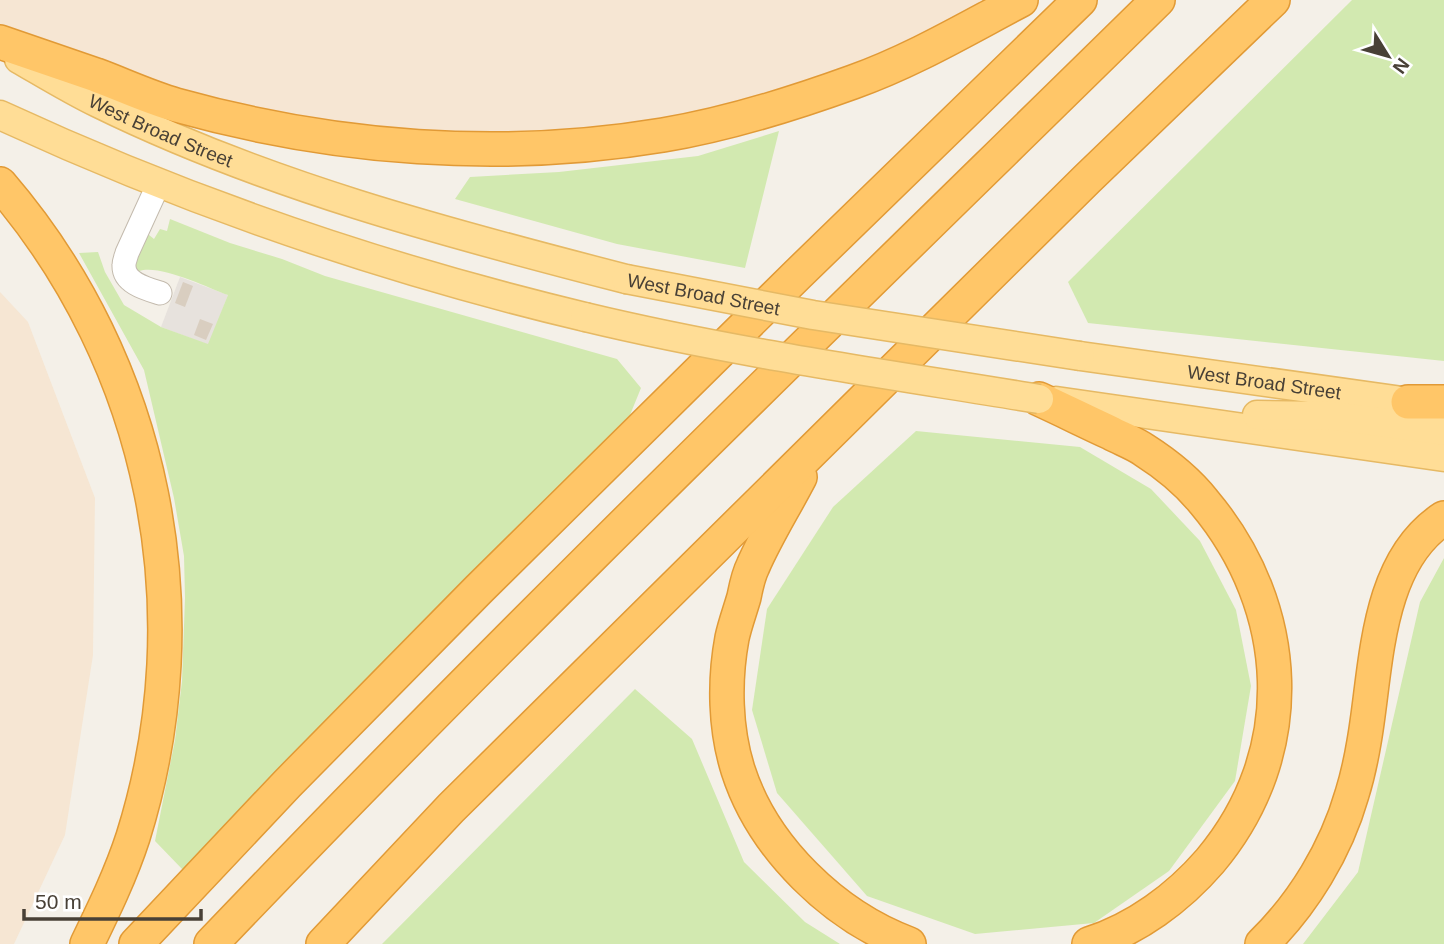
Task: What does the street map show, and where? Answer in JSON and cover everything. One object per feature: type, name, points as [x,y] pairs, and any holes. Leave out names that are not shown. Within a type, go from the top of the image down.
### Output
[{"type":"highway","points":[[0,42],[175,104],[293,131],[383,144],[451,149],[559,147],[664,135],[779,106],[877,72],[1021,0]]},
{"type":"highway","points":[[136,944],[287,784],[479,589],[1080,0]]},
{"type":"highway","points":[[211,944],[346,802],[529,617],[1158,0]]},
{"type":"highway","points":[[323,944],[451,808],[1087,179],[1273,0]]},
{"type":"highway","points":[[0,184],[34,227],[63,271],[92,322],[115,371],[136,430],[151,490],[161,551],[166,627],[164,672],[149,776],[120,874],[87,944]]},
{"type":"highway","points":[[1039,399],[1143,449],[1176,473],[1203,500],[1229,535],[1255,584],[1266,616],[1273,658],[1274,717],[1267,753],[1248,804],[1224,844],[1194,880],[1157,910],[1121,931],[1089,944]]},
{"type":"highway","points":[[1408,402],[1444,404]]},
{"type":"highway","points":[[816,447],[752,568],[732,638],[727,709],[733,753],[750,799],[763,822],[782,850],[810,881],[853,917],[887,936],[909,944]]},
{"type":"highway","points":[[1262,944],[1308,889],[1338,832],[1352,797],[1364,744],[1379,639],[1388,600],[1401,567],[1416,544],[1444,517]]},
{"type":"main road","name":"West Broad Street","points":[[0,48],[97,102],[176,138],[257,170],[500,247],[626,279],[813,314],[1080,356],[1408,402]]},
{"type":"main road","points":[[0,115],[159,183],[251,218],[404,269],[504,298],[703,344],[790,360],[1444,457]]},
{"type":"main road","points":[[1150,414],[1334,416],[1444,431]]},
{"type":"lane","points":[[159,183],[124,265],[125,272],[136,284],[160,293]]},
{"type":"shaded area","points":[[0,0],[1021,0],[729,120],[383,144],[0,42]]},
{"type":"shaded area","points":[[180,277],[228,295],[209,345],[161,327]]},
{"type":"shaded area","points":[[0,292],[28,322],[95,498],[93,655],[65,835],[14,944],[0,944]]},
{"type":"green space","points":[[1352,0],[1444,0],[1444,361],[1088,323],[1068,282]]},
{"type":"green space","points":[[779,131],[745,268],[617,244],[455,199],[470,177],[559,172],[698,156]]},
{"type":"green space","points":[[170,219],[325,276],[617,359],[641,388],[630,415],[183,870],[155,841],[175,740],[182,681],[184,556],[174,498],[144,370],[79,253],[98,252],[105,272],[124,305],[161,327],[208,344],[228,295],[171,273],[139,271],[130,265],[138,226],[154,239],[160,229],[167,231]]},
{"type":"green space","points":[[916,431],[1080,447],[1151,489],[1200,541],[1236,610],[1251,686],[1235,781],[1169,871],[1094,923],[975,934],[867,896],[777,793],[752,710],[767,609],[833,507]]},
{"type":"green space","points":[[1444,558],[1444,944],[1303,944],[1358,872],[1420,602]]},
{"type":"green space","points":[[635,689],[692,739],[744,862],[805,922],[840,944],[382,944]]},
{"type":"building","points":[[183,282],[193,286],[185,307],[175,303]]},
{"type":"building","points":[[200,319],[213,324],[206,340],[194,335]]}]
